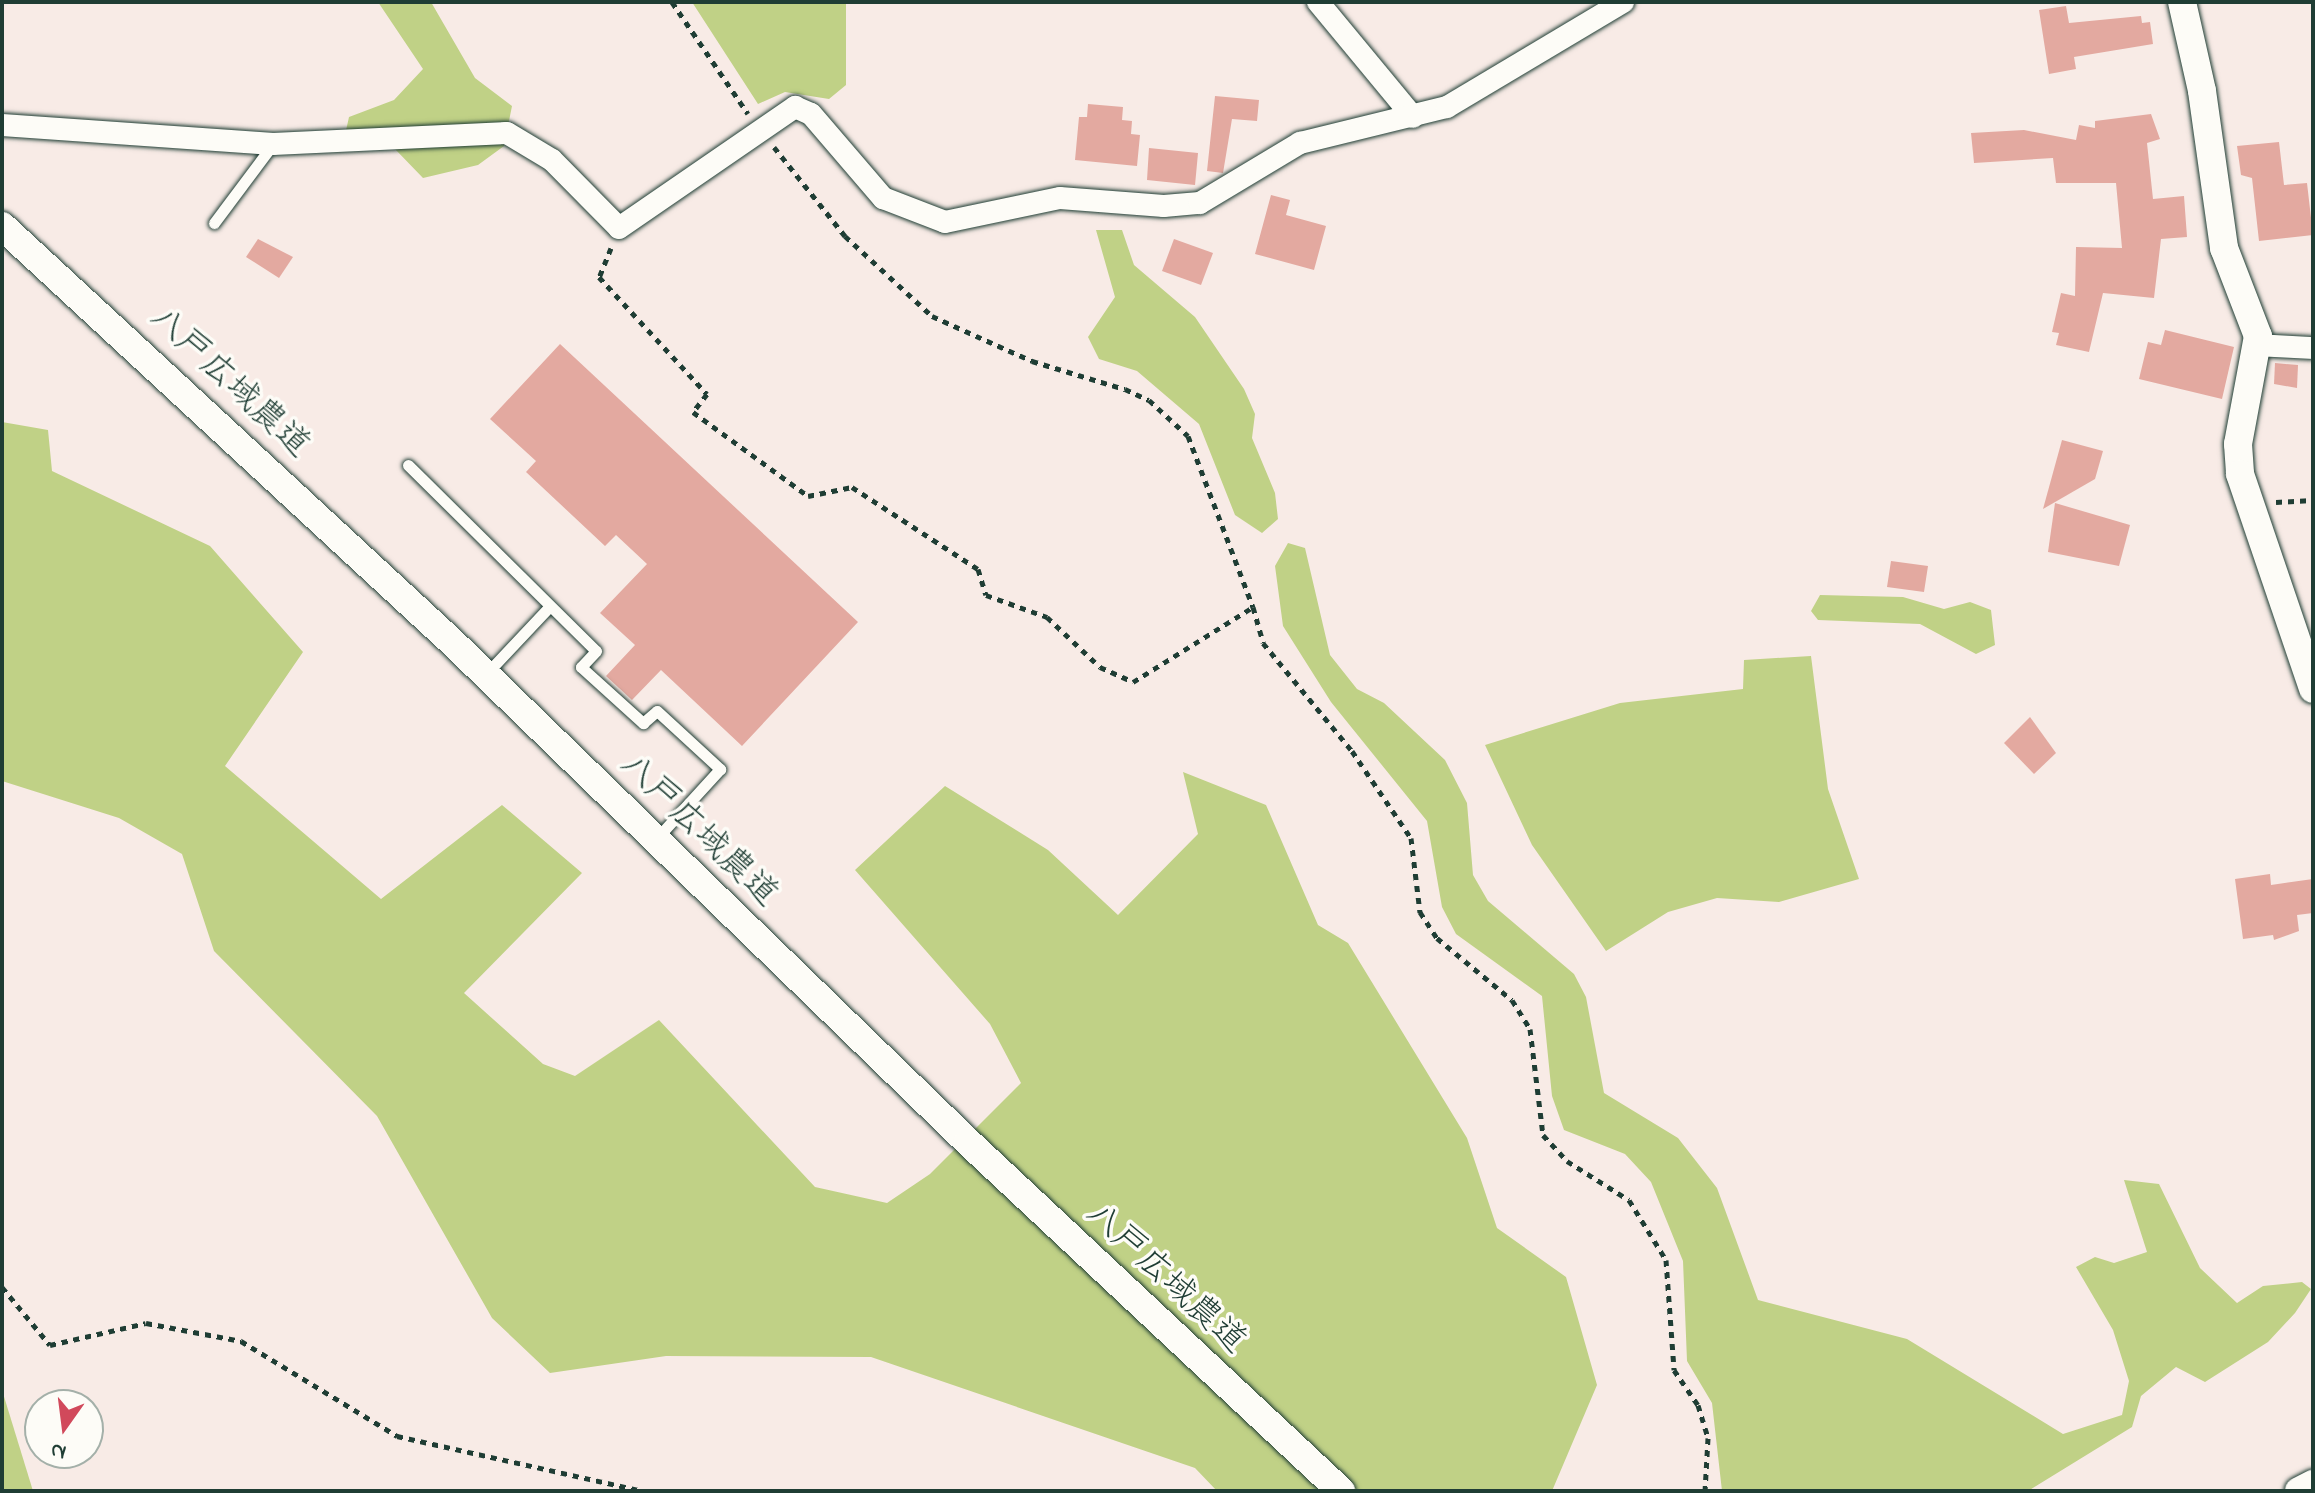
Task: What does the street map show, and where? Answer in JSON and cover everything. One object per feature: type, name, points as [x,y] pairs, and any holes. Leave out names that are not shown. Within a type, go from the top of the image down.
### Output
[{"type":"street","points":[[1318,2],[1413,117]]},
{"type":"street","points":[[2,125],[273,144],[507,133],[552,160],[619,228],[760,130],[782,111],[795,107],[811,114],[883,198],[945,222],[1060,198],[1200,203],[1300,143],[1413,117],[1492,84],[1623,2]]},
{"type":"street","points":[[2182,2],[2202,91],[2224,248],[2257,345],[2238,444],[2240,474],[2313,689]]},
{"type":"street","name":"八戸広域農道","points":[[2,226],[485,675],[1341,1491]]},
{"type":"street","points":[[2257,345],[2313,348]]},
{"type":"street","points":[[2299,1491],[2313,1484]]},
{"type":"lane","points":[[214,223],[273,144]]},
{"type":"lane","points":[[408,465],[596,651],[581,667],[643,723],[657,711],[720,769],[656,840]]},
{"type":"lane","points":[[485,675],[550,606]]},
{"type":"path","points":[[672,2],[760,130],[845,236],[932,316],[1032,361],[1125,389],[1149,400],[1188,436],[1253,607],[1263,643],[1352,751],[1411,838],[1420,912],[1437,938],[1512,1000],[1530,1029],[1543,1135],[1567,1161],[1629,1200],[1666,1260],[1674,1370],[1698,1405],[1708,1438],[1705,1491]]},
{"type":"path","points":[[619,228],[599,277],[707,394],[693,412],[808,496],[852,487],[978,569],[986,595],[1047,617],[1100,667],[1133,682],[1253,607]]},
{"type":"path","points":[[2,1287],[50,1345],[146,1323],[241,1341],[397,1436],[644,1491]]},
{"type":"green space","points":[[378,2],[431,2],[475,78],[512,106],[504,146],[478,165],[423,178],[394,148],[345,135],[349,117],[394,100],[423,69]]},
{"type":"green space","points":[[692,2],[846,2],[846,85],[829,99],[785,92],[758,104]]},
{"type":"green space","points":[[1096,230],[1122,230],[1134,265],[1195,317],[1244,389],[1255,414],[1252,438],[1275,493],[1278,519],[1262,533],[1235,515],[1199,424],[1137,371],[1099,359],[1088,337],[1115,297]]},
{"type":"green space","points":[[2,422],[48,430],[52,471],[210,546],[303,652],[225,766],[381,899],[502,805],[582,873],[464,993],[543,1064],[575,1076],[659,1020],[815,1187],[887,1203],[930,1174],[1021,1083],[990,1024],[855,870],[945,786],[1048,850],[1118,915],[1198,834],[1183,772],[1266,805],[1318,925],[1348,943],[1467,1138],[1497,1228],[1566,1277],[1597,1385],[1552,1491],[1217,1491],[1195,1468],[871,1357],[666,1356],[550,1373],[492,1318],[377,1116],[214,951],[182,854],[119,818],[2,781]]},
{"type":"green space","points":[[1288,543],[1305,548],[1330,655],[1357,689],[1384,703],[1445,760],[1467,803],[1473,875],[1488,901],[1574,974],[1586,997],[1604,1093],[1678,1138],[1717,1188],[1758,1300],[1907,1339],[2063,1434],[2122,1415],[2129,1381],[2113,1330],[2076,1267],[2095,1257],[2114,1263],[2147,1252],[2124,1180],[2159,1184],[2200,1268],[2237,1303],[2263,1286],[2302,1282],[2311,1289],[2295,1313],[2268,1342],[2205,1382],[2176,1367],[2141,1396],[2132,1427],[2028,1491],[1722,1491],[1712,1403],[1687,1361],[1683,1261],[1651,1182],[1625,1154],[1564,1130],[1552,1096],[1542,996],[1456,934],[1442,907],[1427,821],[1331,702],[1283,626],[1275,566]]},
{"type":"green space","points":[[1820,595],[1903,597],[1944,609],[1970,602],[1991,610],[1995,645],[1976,654],[1920,624],[1818,620],[1811,611]]},
{"type":"green space","points":[[1811,656],[1828,789],[1859,879],[1779,902],[1717,898],[1668,912],[1606,951],[1532,845],[1485,745],[1620,703],[1743,689],[1744,660]]},
{"type":"green space","points":[[2,1390],[33,1491],[2,1491]]},
{"type":"building","points":[[2066,6],[2069,23],[2141,16],[2142,23],[2150,22],[2153,44],[2074,57],[2076,69],[2049,74],[2039,10]]},
{"type":"building","points":[[1215,96],[1259,100],[1257,121],[1232,119],[1223,173],[1207,171]]},
{"type":"building","points":[[1088,104],[1123,107],[1122,120],[1132,121],[1131,134],[1140,135],[1137,166],[1075,160],[1079,117],[1087,117]]},
{"type":"building","points":[[2151,114],[2160,139],[2147,143],[2153,199],[2184,196],[2187,237],[2161,239],[2154,298],[2103,293],[2089,352],[2056,345],[2059,333],[2052,332],[2061,293],[2075,296],[2076,247],[2122,248],[2116,183],[2056,183],[2053,158],[1974,163],[1971,133],[2024,130],[2076,140],[2079,125],[2095,128],[2095,121]]},
{"type":"building","points":[[2279,142],[2284,185],[2307,183],[2313,235],[2259,241],[2252,178],[2241,175],[2237,146]]},
{"type":"building","points":[[1149,148],[1198,153],[1195,185],[1147,180]]},
{"type":"building","points":[[1271,195],[1290,200],[1286,215],[1326,226],[1314,270],[1255,254]]},
{"type":"building","points":[[258,239],[293,257],[279,278],[246,257]]},
{"type":"building","points":[[1174,239],[1213,253],[1201,285],[1162,271]]},
{"type":"building","points":[[2165,330],[2234,347],[2222,399],[2139,379],[2148,342],[2161,345]]},
{"type":"building","points":[[560,344],[858,622],[742,746],[661,670],[632,700],[606,676],[635,645],[600,613],[647,564],[616,535],[605,546],[526,472],[536,461],[490,419]]},
{"type":"building","points":[[2275,363],[2298,365],[2297,388],[2274,384]]},
{"type":"building","points":[[2062,440],[2103,451],[2095,479],[2043,509]]},
{"type":"building","points":[[2055,503],[2130,525],[2119,566],[2048,552]]},
{"type":"building","points":[[1891,561],[1928,566],[1924,592],[1887,587]]},
{"type":"building","points":[[2030,717],[2056,753],[2034,774],[2004,743]]},
{"type":"building","points":[[2270,874],[2271,885],[2313,879],[2313,913],[2297,915],[2299,931],[2274,940],[2273,935],[2243,939],[2235,879]]}]
